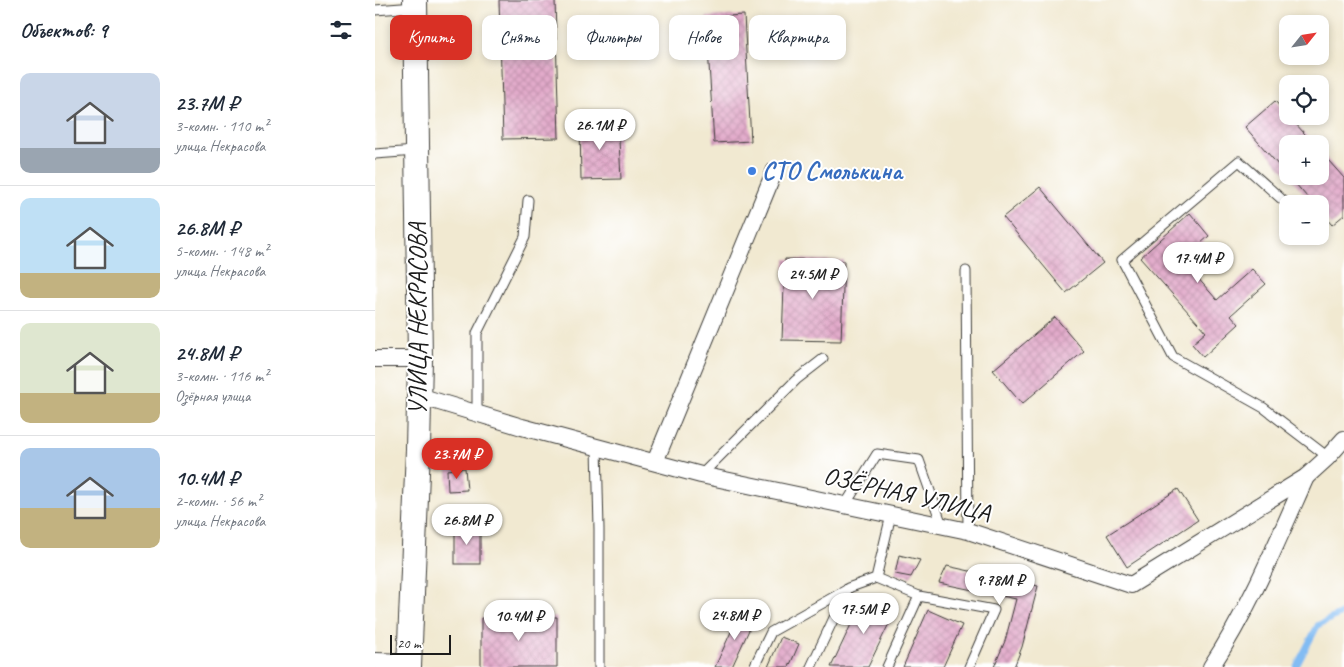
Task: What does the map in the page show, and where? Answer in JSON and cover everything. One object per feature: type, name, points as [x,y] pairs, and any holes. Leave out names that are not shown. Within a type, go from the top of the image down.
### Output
[{"type":"main road","name":"УЛИЦА НЕКРАСОВА","points":[[409,664],[420,359],[415,4]]},
{"type":"street","points":[[655,462],[775,170]]},
{"type":"street","points":[[375,359],[420,359]]},
{"type":"street","name":"ОЗЁРНАЯ УЛИЦА","points":[[419,396],[477,414],[701,475],[968,531],[1131,585],[1307,477],[1344,439]]},
{"type":"street","points":[[1211,667],[1231,637],[1307,477]]},
{"type":"street","points":[[375,661],[409,664]]},
{"type":"lane","points":[[375,10],[415,4]]},
{"type":"lane","points":[[375,154],[417,151]]},
{"type":"lane","points":[[1279,197],[1239,161],[1121,260],[1173,357],[1264,408],[1328,457]]},
{"type":"lane","points":[[477,414],[477,334],[525,237],[528,200]]},
{"type":"lane","points":[[966,271],[968,531]]},
{"type":"lane","points":[[701,475],[796,380],[823,359]]},
{"type":"lane","points":[[597,447],[599,667]]},
{"type":"lane","points":[[845,505],[877,454],[919,460],[942,526]]},
{"type":"lane","points":[[876,578],[891,515]]},
{"type":"lane","points":[[754,667],[771,632],[848,588],[876,578],[919,596],[994,610],[969,667]]},
{"type":"lane","points":[[811,667],[848,588]]},
{"type":"lane","points":[[887,667],[919,596]]},
{"type":"building","points":[[499,0],[555,0],[555,15],[499,15]]},
{"type":"building","points":[[739,15],[744,15],[751,141],[714,143],[709,60],[739,60]]},
{"type":"building","points":[[501,60],[557,60],[559,138],[503,139]]},
{"type":"building","points":[[1275,101],[1279,105],[1279,125],[1297,125],[1306,135],[1279,135],[1279,166],[1245,127]]},
{"type":"building","points":[[618,121],[621,179],[581,180],[580,123]]},
{"type":"building","points":[[1329,161],[1344,178],[1344,215],[1332,225],[1329,222],[1329,195],[1305,195],[1297,185],[1329,185]]},
{"type":"building","points":[[1040,187],[1103,263],[1066,293],[1003,217]]},
{"type":"building","points":[[1190,213],[1209,236],[1182,260],[1217,300],[1252,269],[1266,284],[1231,315],[1239,324],[1203,357],[1192,344],[1206,332],[1140,258]]},
{"type":"building","points":[[785,259],[844,261],[841,341],[782,340]]},
{"type":"building","points":[[1055,317],[1084,351],[1022,404],[993,370]]},
{"type":"building","points":[[465,468],[467,490],[448,491],[447,470]]},
{"type":"building","points":[[1178,489],[1198,520],[1127,567],[1107,535]]},
{"type":"building","points":[[455,527],[480,527],[480,564],[455,564]]},
{"type":"building","points":[[899,555],[920,560],[911,577],[895,574]]},
{"type":"building","points":[[947,566],[1038,586],[1022,647],[1014,667],[994,667],[1005,641],[1016,599],[939,583]]},
{"type":"building","points":[[864,597],[895,611],[868,667],[831,667]]},
{"type":"building","points":[[928,610],[962,625],[943,667],[903,667]]},
{"type":"building","points":[[740,612],[754,619],[732,667],[715,667]]},
{"type":"building","points":[[557,617],[557,667],[481,667],[481,618]]},
{"type":"building","points":[[781,637],[799,644],[789,667],[768,667]]},
{"type":"waterway","points":[[1296,667],[1318,625],[1344,612]]},
{"type":"place","name":"СТО Смолькина","points":[[752,171]]}]
